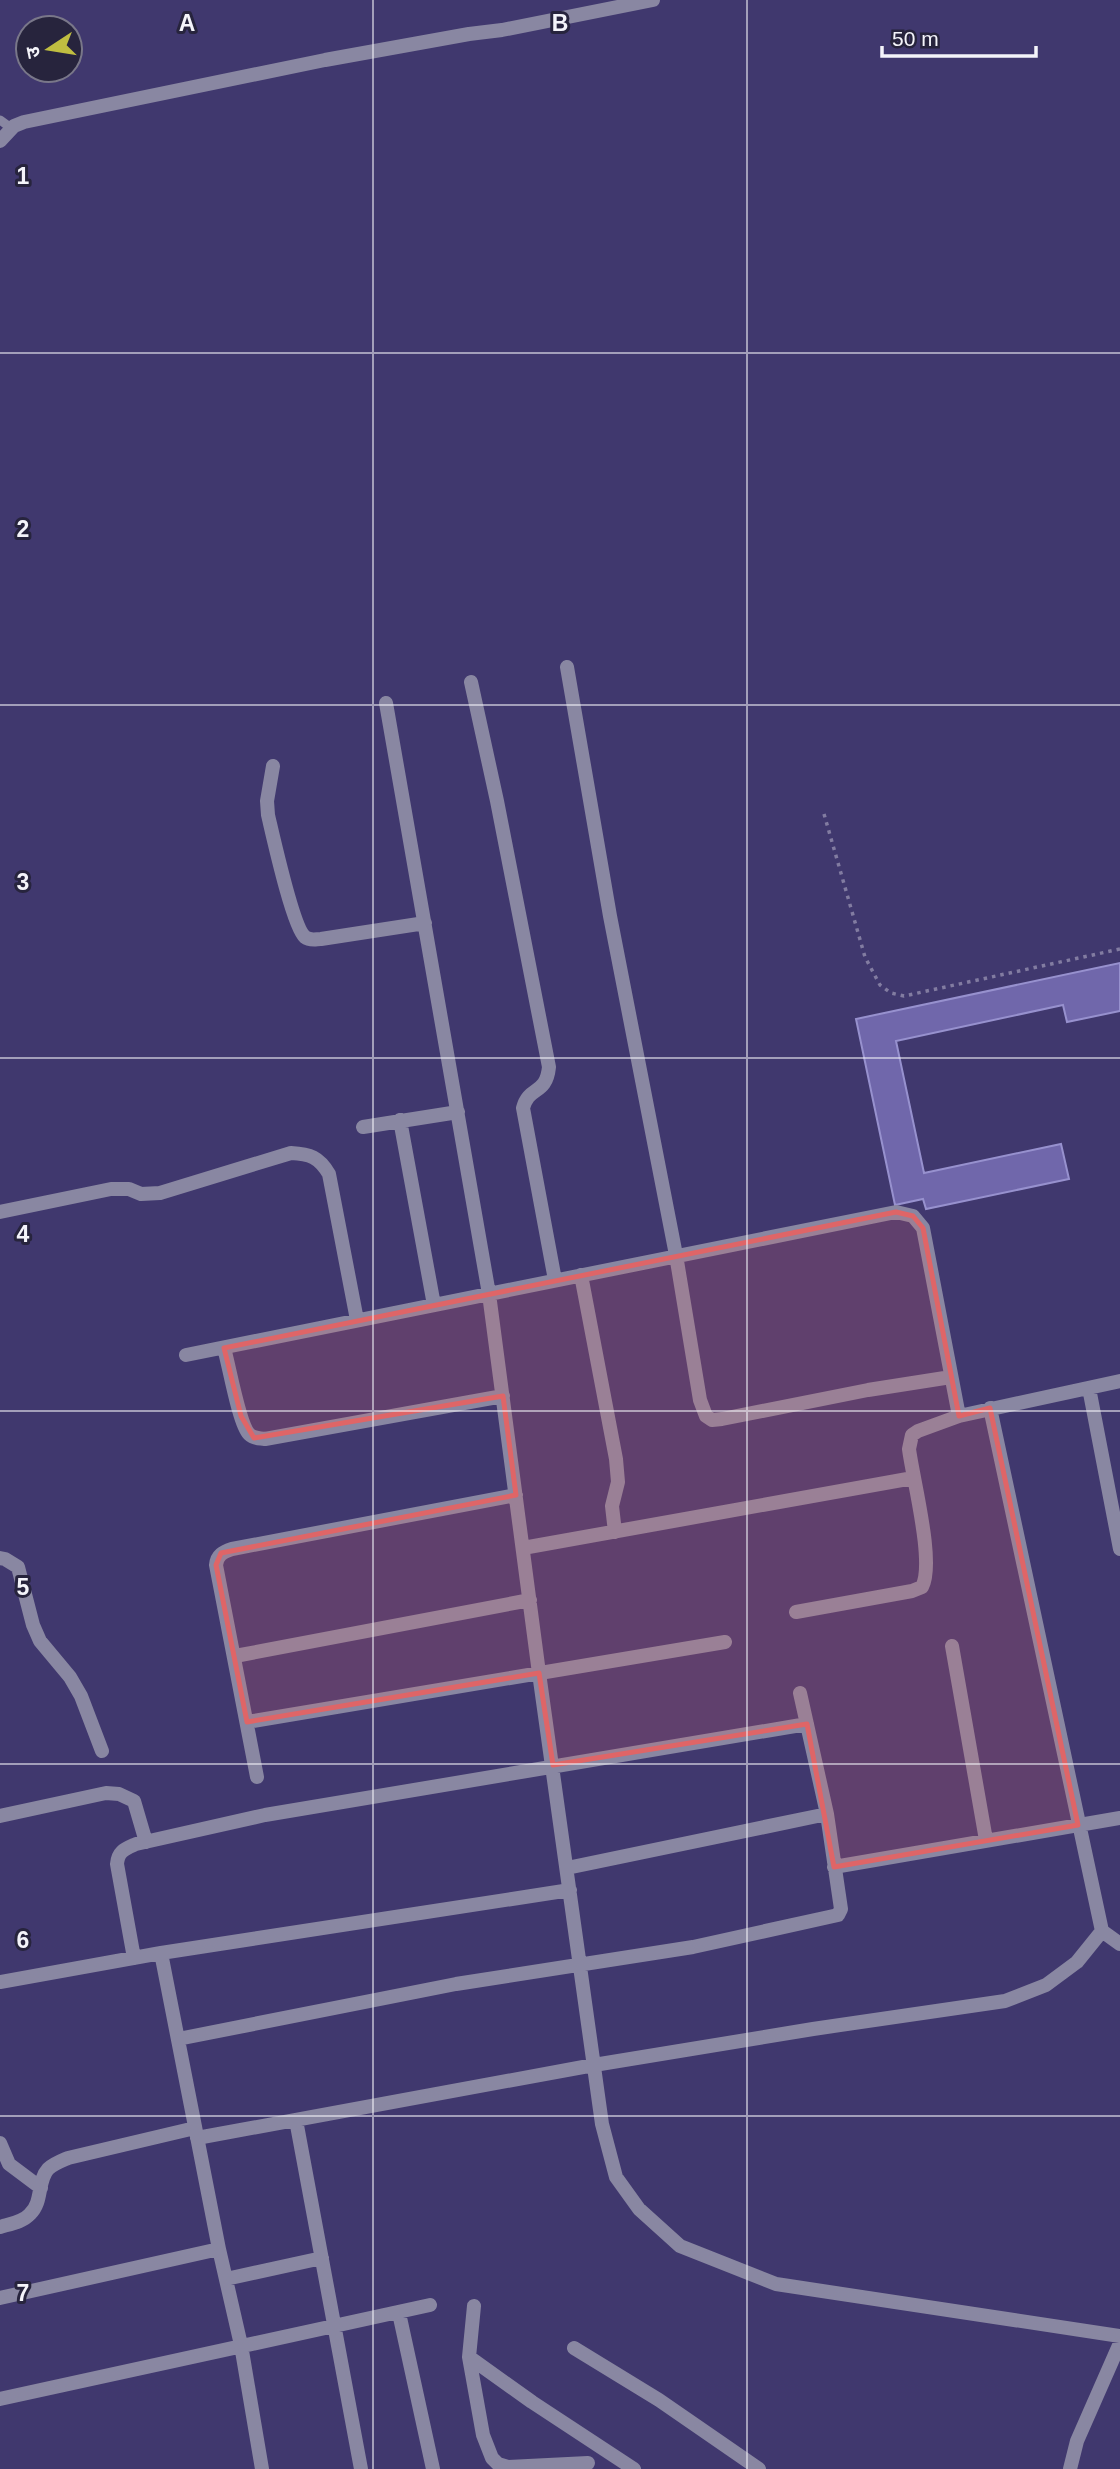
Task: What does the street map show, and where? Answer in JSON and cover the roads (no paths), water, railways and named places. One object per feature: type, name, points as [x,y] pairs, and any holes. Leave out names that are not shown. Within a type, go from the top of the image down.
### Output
[{"type":"street","points":[[0,141],[6,124],[325,60],[502,30],[653,0]]},
{"type":"street","points":[[567,667],[610,916],[677,1255],[700,1400],[706,1416],[712,1420],[951,1377]]},
{"type":"street","points":[[471,682],[549,1067],[544,1087],[528,1096],[523,1108],[555,1280]]},
{"type":"street","points":[[386,703],[489,1294],[602,2124],[616,2177],[639,2209],[680,2246],[776,2284],[1120,2336]]},
{"type":"street","points":[[273,766],[267,801],[268,815],[303,936],[309,940],[321,939],[425,923]]},
{"type":"street","points":[[363,1127],[458,1112]]},
{"type":"street","points":[[400,1120],[434,1305]]},
{"type":"street","points":[[0,1212],[111,1189],[129,1189],[141,1194],[160,1193],[291,1153],[308,1154],[320,1160],[329,1174],[357,1321]]},
{"type":"street","points":[[186,1355],[896,1212],[914,1216],[923,1228],[959,1416]]},
{"type":"street","points":[[581,1275],[616,1459],[618,1482],[612,1506],[615,1532]]},
{"type":"street","points":[[224,1348],[242,1416],[248,1433],[254,1438],[503,1396]]},
{"type":"street","points":[[796,1612],[922,1587],[926,1580],[928,1558],[909,1449],[912,1436],[925,1427],[959,1416],[1120,1381]]},
{"type":"street","points":[[1089,1388],[1120,1549]]},
{"type":"street","points":[[990,1408],[1077,1825],[1102,1931],[1120,1944]]},
{"type":"street","points":[[523,1549],[913,1478]]},
{"type":"street","points":[[257,1777],[216,1565],[221,1553],[516,1495]]},
{"type":"street","points":[[0,1558],[18,1567],[40,1642],[70,1677],[81,1696],[102,1751]]},
{"type":"street","points":[[235,1656],[530,1600]]},
{"type":"street","points":[[247,1722],[725,1642]]},
{"type":"street","points":[[952,1646],[986,1840]]},
{"type":"street","points":[[178,2039],[456,1984],[693,1947],[831,1919],[838,1915],[841,1909],[827,1814],[800,1693]]},
{"type":"street","points":[[134,1958],[117,1864],[118,1855],[124,1849],[265,1815],[807,1724]]},
{"type":"street","points":[[0,1816],[106,1793],[120,1794],[134,1801],[146,1842]]},
{"type":"street","points":[[567,1868],[827,1814]]},
{"type":"street","points":[[834,1867],[1120,1818]]},
{"type":"street","points":[[0,1982],[161,1953],[570,1890]]},
{"type":"street","points":[[0,2227],[31,2214],[38,2204],[43,2176],[50,2167],[68,2158],[196,2133],[296,2120],[594,2065],[1004,2001],[1046,1984],[1077,1962],[1102,1931]]},
{"type":"street","points":[[161,1953],[219,2249],[242,2345],[262,2469]]},
{"type":"street","points":[[296,2120],[361,2469]]},
{"type":"street","points":[[0,2143],[9,2164],[41,2188]]},
{"type":"street","points":[[0,2298],[219,2249]]},
{"type":"street","points":[[226,2279],[322,2258]]},
{"type":"street","points":[[0,2399],[430,2305]]},
{"type":"street","points":[[474,2306],[469,2357],[482,2435],[492,2458],[498,2464],[508,2467],[588,2466],[582,2435]]},
{"type":"street","points":[[399,2313],[433,2469]]},
{"type":"street","points":[[1070,2469],[1077,2441],[1120,2343]]},
{"type":"street","points":[[574,2347],[659,2400],[759,2469]]},
{"type":"street","points":[[469,2357],[634,2469]]}]
